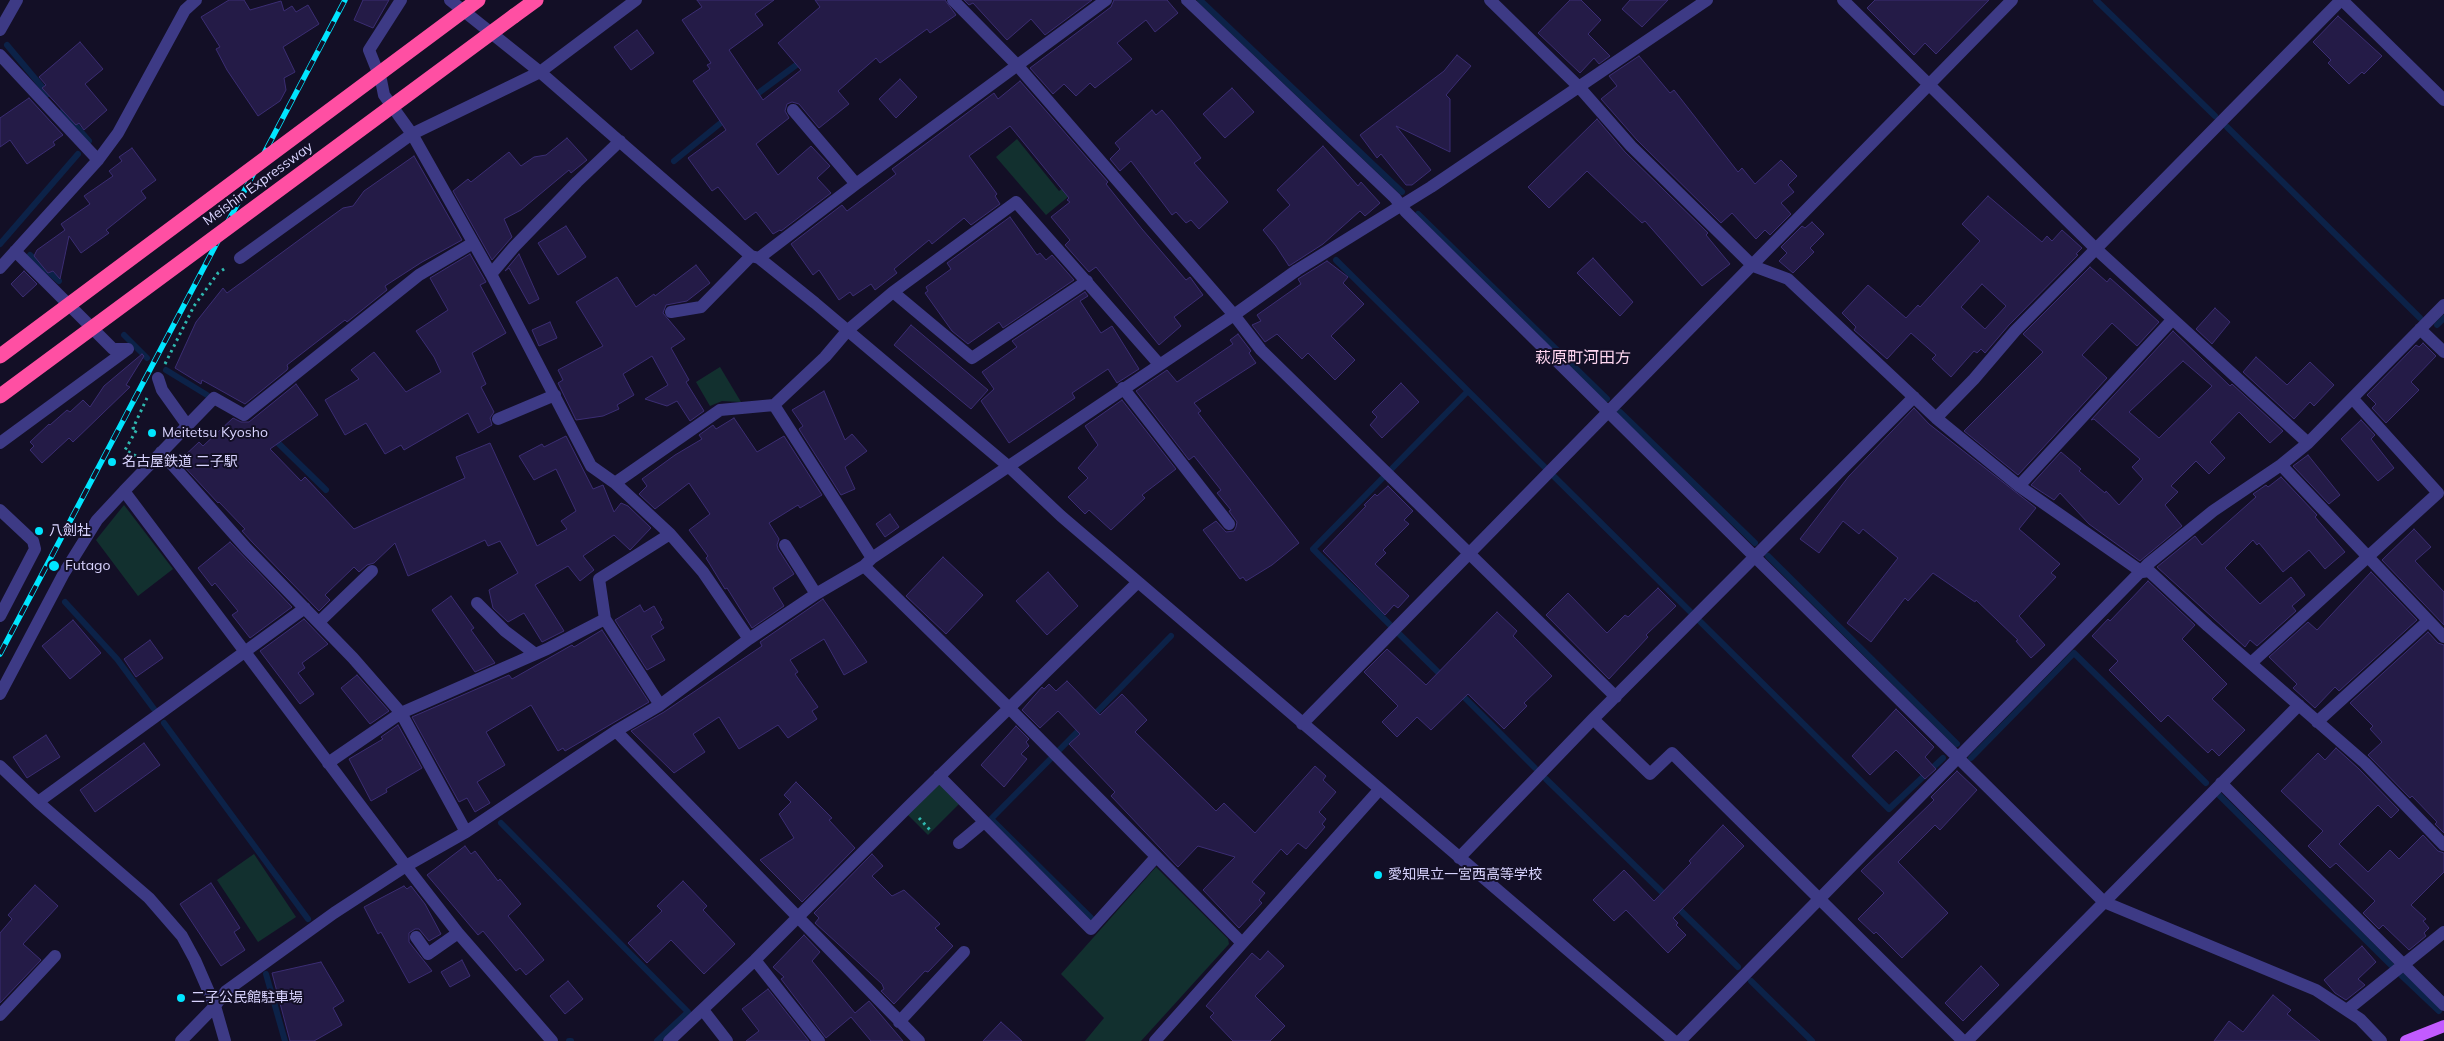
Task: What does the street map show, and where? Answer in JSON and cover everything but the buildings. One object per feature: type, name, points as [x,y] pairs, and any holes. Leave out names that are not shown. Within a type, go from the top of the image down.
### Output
[{"type":"highway","name":"Meishin Expressway","points":[[0,356],[478,0]]},
{"type":"highway","name":"Meishin Expressway","points":[[0,396],[536,0]]},
{"type":"main road","points":[[2406,1041],[2444,1026]]},
{"type":"street","points":[[0,30],[16,0]]},
{"type":"street","points":[[0,268],[98,160],[118,133],[185,10],[196,0]]},
{"type":"street","points":[[401,0],[369,50],[381,80],[384,95],[412,134],[491,274],[556,395],[591,466],[615,483],[670,534],[703,572],[749,640]]},
{"type":"street","points":[[450,0],[540,72],[755,257],[848,330],[1008,466],[1061,516],[1674,1041]]},
{"type":"street","points":[[240,258],[412,134],[540,72],[636,0]]},
{"type":"street","points":[[953,0],[1017,65],[1234,315],[1267,356],[1616,697]]},
{"type":"street","points":[[671,312],[701,307],[755,257],[1106,0]]},
{"type":"street","points":[[1187,0],[1401,206],[2104,902],[2316,990],[2360,1019],[2381,1041]]},
{"type":"street","points":[[1490,0],[1579,87],[1631,146],[1753,266],[1788,279],[1936,418],[2019,486],[2142,572],[2149,571],[2365,763],[2444,845]]},
{"type":"street","points":[[181,1041],[215,1006],[226,991],[334,913],[406,866],[466,832],[616,731],[660,705],[816,594],[868,562],[1123,388],[1234,315],[1297,270],[1401,206],[1707,0]]},
{"type":"street","points":[[1843,0],[2095,248],[2308,443]]},
{"type":"street","points":[[1302,724],[2012,0]]},
{"type":"street","points":[[1936,418],[1974,380],[2015,331],[2095,248],[2341,0],[2444,100]]},
{"type":"street","points":[[0,54],[98,160]]},
{"type":"street","points":[[792,110],[856,184]]},
{"type":"street","points":[[491,274],[514,247],[572,187],[620,141]]},
{"type":"street","points":[[615,483],[720,410],[774,405],[825,357],[848,330],[893,292],[1016,202],[1159,364]]},
{"type":"street","points":[[0,694],[64,573],[97,520],[214,398],[244,415],[419,275],[473,243]]},
{"type":"street","points":[[0,443],[128,349],[113,349],[15,251]]},
{"type":"street","points":[[893,292],[972,358],[1087,282]]},
{"type":"street","points":[[1680,1041],[2148,564],[2213,512],[2281,465],[2308,443],[2444,305]]},
{"type":"street","points":[[2019,486],[2172,320]]},
{"type":"street","points":[[2420,329],[2444,352]]},
{"type":"street","points":[[158,378],[162,390],[187,425]]},
{"type":"street","points":[[1123,388],[1229,524]]},
{"type":"street","points":[[498,419],[556,395]]},
{"type":"street","points":[[1459,858],[1593,719],[1914,398]]},
{"type":"street","points":[[2251,663],[2438,493],[2353,399]]},
{"type":"street","points":[[774,405],[868,562],[1009,708],[1242,943]]},
{"type":"street","points":[[161,452],[247,549],[319,622],[401,713],[466,832]]},
{"type":"street","points":[[2281,465],[2367,558],[2444,637]]},
{"type":"street","points":[[124,491],[458,933],[552,1041]]},
{"type":"street","points":[[0,510],[33,542],[35,549],[0,616]]},
{"type":"street","points":[[660,705],[605,619],[599,579],[670,534]]},
{"type":"street","points":[[785,545],[816,594]]},
{"type":"street","points":[[319,622],[372,570]]},
{"type":"street","points":[[669,1041],[755,960],[939,776],[1138,582]]},
{"type":"street","points":[[477,603],[505,631],[534,653]]},
{"type":"street","points":[[38,802],[305,608]]},
{"type":"street","points":[[328,763],[401,713],[605,619]]},
{"type":"street","points":[[2317,722],[2428,621]]},
{"type":"street","points":[[1968,1041],[2299,705]]},
{"type":"street","points":[[1593,719],[1650,774],[1672,753],[1963,1041]]},
{"type":"street","points":[[616,731],[918,1041]]},
{"type":"street","points":[[0,766],[38,802],[149,898],[182,936],[195,960],[215,1006],[225,1041]]},
{"type":"street","points":[[939,776],[977,814],[982,822],[1091,929],[1156,857]]},
{"type":"street","points":[[2221,783],[2444,1005]]},
{"type":"street","points":[[1155,1041],[1379,790]]},
{"type":"street","points":[[959,843],[982,822]]},
{"type":"street","points":[[2347,1010],[2444,932]]},
{"type":"street","points":[[416,937],[428,954],[458,933]]},
{"type":"street","points":[[900,1022],[964,952]]},
{"type":"street","points":[[0,1015],[55,956]]},
{"type":"street","points":[[755,960],[819,1041]]},
{"type":"street","points":[[703,1010],[727,1041]]},
{"type":"path","points":[[150,464],[126,450],[137,430],[133,428],[194,306],[218,273],[240,258]]},
{"type":"green space","points":[[1017,139],[1059,191],[1068,185],[1074,192],[1046,215],[996,157]]},
{"type":"green space","points":[[720,367],[741,402],[722,401],[710,406],[696,382]]},
{"type":"green space","points":[[124,505],[173,569],[138,596],[96,540]]},
{"type":"green space","points":[[939,781],[960,803],[928,835],[905,812]]},
{"type":"green space","points":[[254,854],[296,917],[258,942],[217,880]]},
{"type":"green space","points":[[1156,867],[1228,939],[1229,944],[1141,1041],[1085,1041],[1104,1018],[1061,974]]},
{"type":"waterway","points":[[1200,0],[1402,192]]},
{"type":"waterway","points":[[2096,0],[2215,116]]},
{"type":"waterway","points":[[7,45],[48,94]]},
{"type":"waterway","points":[[753,97],[803,60]]},
{"type":"waterway","points":[[63,111],[89,141]]},
{"type":"waterway","points":[[674,161],[728,117]]},
{"type":"waterway","points":[[2227,127],[2420,318]]},
{"type":"waterway","points":[[0,244],[78,154]]},
{"type":"waterway","points":[[1418,214],[1607,399]]},
{"type":"waterway","points":[[30,255],[59,281]]},
{"type":"waterway","points":[[1336,260],[1889,809],[1943,758]]},
{"type":"waterway","points":[[2437,325],[2444,318]]},
{"type":"waterway","points":[[124,335],[147,358]]},
{"type":"waterway","points":[[166,370],[207,395]]},
{"type":"waterway","points":[[1444,678],[1313,549],[1468,391]]},
{"type":"waterway","points":[[1620,412],[1755,543]]},
{"type":"waterway","points":[[273,438],[326,490]]},
{"type":"waterway","points":[[1768,556],[1957,744]]},
{"type":"waterway","points":[[65,602],[117,659],[154,709]]},
{"type":"waterway","points":[[1092,717],[1171,636]]},
{"type":"waterway","points":[[1971,758],[2074,653],[2206,783]]},
{"type":"waterway","points":[[1459,692],[1535,768]]},
{"type":"waterway","points":[[164,723],[308,919]]},
{"type":"waterway","points":[[1083,726],[991,819],[1091,918]]},
{"type":"waterway","points":[[1546,779],[1667,897]]},
{"type":"waterway","points":[[2219,795],[2391,965]]},
{"type":"waterway","points":[[501,823],[688,1012],[657,1041]]},
{"type":"waterway","points":[[1674,904],[1738,967]]},
{"type":"waterway","points":[[266,974],[285,1041]]},
{"type":"waterway","points":[[2401,975],[2439,1011]]},
{"type":"waterway","points":[[1751,981],[1812,1041]]},
{"type":"railway","points":[[0,654],[345,0]]},
{"type":"place","name":"Meitetsu Kyosho","points":[[152,433]]},
{"type":"place","name":"名古屋鉄道 二子駅","points":[[112,462]]},
{"type":"place","name":"八劍社","points":[[39,531]]},
{"type":"place","name":"Futago","points":[[54,566]]},
{"type":"place","name":"愛知県立一宮西高等学校","points":[[1378,875]]},
{"type":"place","name":"二子公民館駐車場","points":[[181,998]]},
{"type":"district","name":"萩原町河田方","points":[[1583,358]]}]
